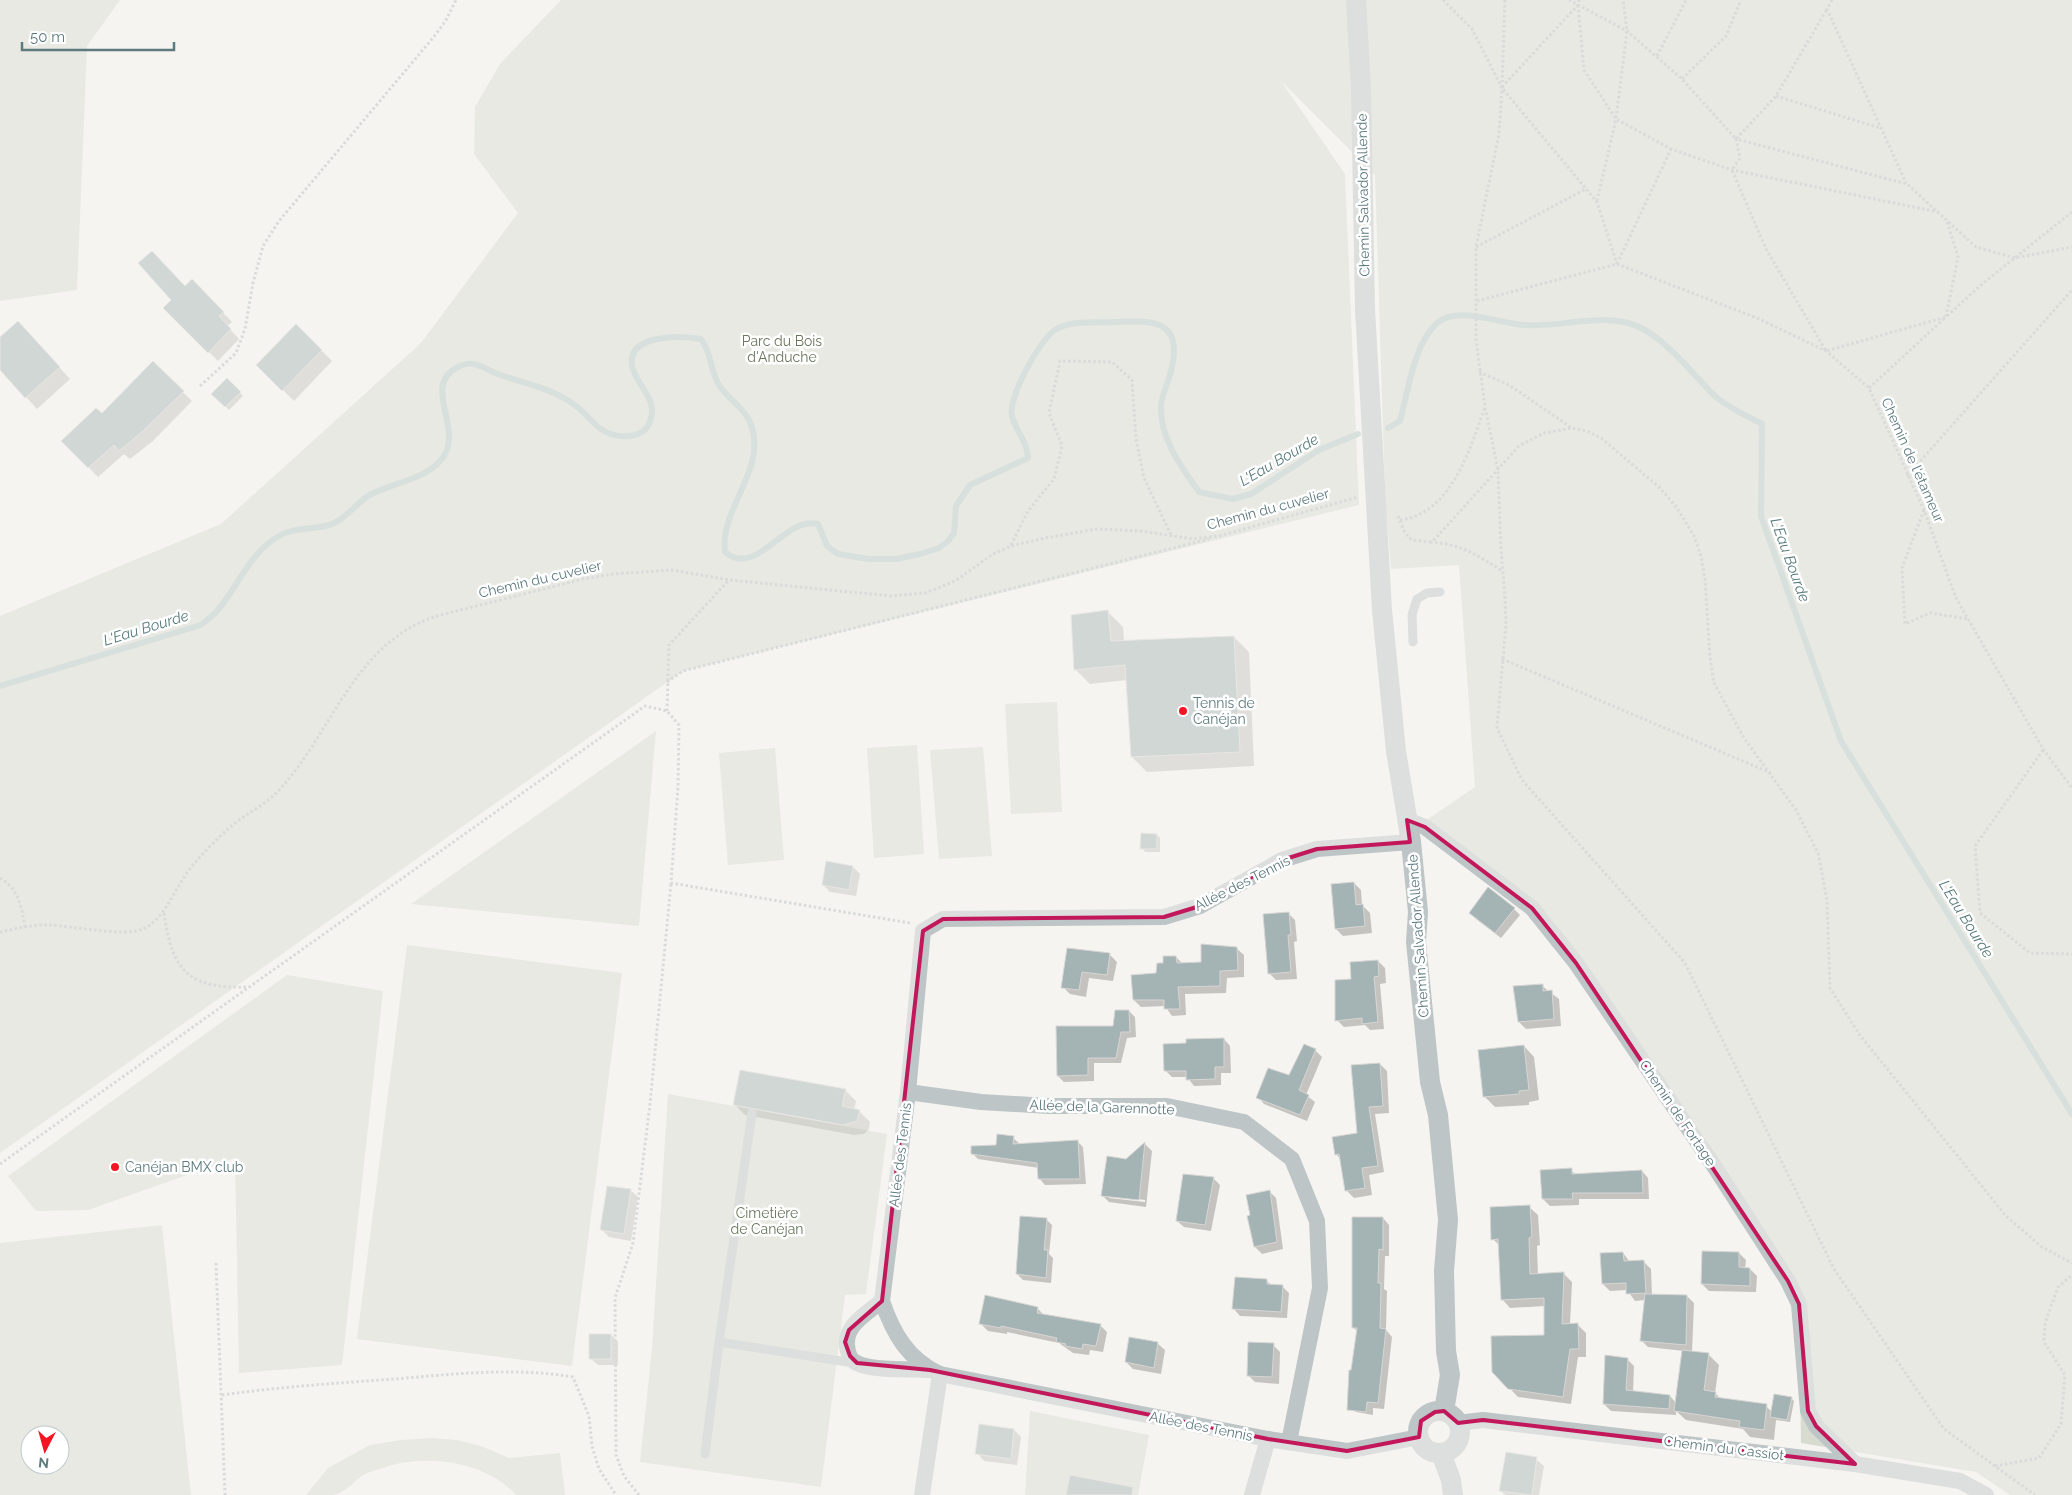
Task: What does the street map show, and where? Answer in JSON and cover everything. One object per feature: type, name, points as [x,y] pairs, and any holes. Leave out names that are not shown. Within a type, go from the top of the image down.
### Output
[{"type":"street","name":"Chemin Salvador Allende","points":[[1356,0],[1362,89],[1365,309],[1385,644],[1396,752],[1407,820],[1418,912],[1416,942],[1430,1082],[1438,1115],[1448,1220],[1444,1271],[1446,1351],[1450,1375],[1451,1417]]},
{"type":"street","name":"Chemin de Fortage","points":[[1407,820],[1425,828],[1532,908],[1576,963],[1714,1166],[1788,1281],[1799,1304],[1808,1411],[1816,1426],[1855,1464]]},
{"type":"street","name":"Allée des Tennis","points":[[1410,842],[1317,849],[1282,860],[1200,906],[1164,917],[943,919],[923,931],[908,1092],[882,1301],[891,1328],[908,1351],[935,1372],[1268,1439],[1347,1451],[1419,1438]]},
{"type":"street","name":"Allée de la Garennotte","points":[[908,1092],[981,1102],[1049,1106],[1167,1106],[1244,1122],[1292,1159],[1317,1221],[1320,1288],[1289,1442]]},
{"type":"street","points":[[882,1301],[857,1321],[849,1330],[845,1342],[850,1356],[856,1363],[935,1372],[922,1495]]},
{"type":"street","points":[[1435,1412],[1451,1417],[1461,1433],[1458,1443],[1451,1450],[1441,1453],[1427,1450],[1419,1438],[1418,1429],[1421,1421],[1435,1412]]},
{"type":"street","name":"Chemin du Cassiot","points":[[1451,1417],[1855,1464],[1960,1481],[1986,1495]]},
{"type":"street","points":[[1252,1495],[1268,1439]]},
{"type":"street","points":[[1441,1453],[1451,1480],[1453,1495]]},
{"type":"lane","points":[[1413,642],[1412,615],[1417,599],[1427,593],[1440,592]]},
{"type":"lane","points":[[706,1454],[719,1342],[752,1113]]},
{"type":"lane","points":[[719,1342],[856,1363]]},
{"type":"path","points":[[200,386],[236,353],[245,329],[253,283],[263,246],[279,221],[446,22],[456,0]]},
{"type":"path","points":[[1443,0],[1472,28],[1502,88],[1597,202],[1616,264]]},
{"type":"path","points":[[1505,0],[1499,134],[1476,248],[1476,339],[1479,372],[1498,470],[1506,624],[1497,728],[1522,780],[1685,963],[1834,1269],[1944,1429],[2034,1495]]},
{"type":"path","points":[[1569,0],[1627,31],[1682,78],[1736,140],[1740,158],[1732,170]]},
{"type":"path","points":[[1579,0],[1584,70],[1616,119],[1671,149],[1732,170],[1938,212]]},
{"type":"path","points":[[1597,202],[1616,119],[1627,31],[1622,0]]},
{"type":"path","points":[[1657,56],[1686,0]]},
{"type":"path","points":[[1682,78],[1726,36],[1741,0]]},
{"type":"path","points":[[1736,140],[1776,96],[1832,0]]},
{"type":"path","points":[[1502,88],[1578,5]]},
{"type":"path","points":[[1827,9],[1906,184],[1976,247],[2015,258],[2072,247]]},
{"type":"path","points":[[1776,96],[1881,128]]},
{"type":"path","points":[[1736,140],[1906,184]]},
{"type":"path","points":[[1477,301],[1616,264],[1671,149]]},
{"type":"path","points":[[1732,170],[1766,249],[1826,351],[1946,317]]},
{"type":"path","points":[[1476,248],[1586,189]]},
{"type":"path","points":[[1868,388],[1946,317],[2072,212]]},
{"type":"path","points":[[1946,317],[1958,257],[1947,221]]},
{"type":"path","name":"Chemin de l'étameur","points":[[1616,264],[1757,318],[1826,351],[1868,388],[1924,510],[1956,598],[2043,749],[2072,788]]},
{"type":"path","points":[[1907,476],[2072,290]]},
{"type":"path","points":[[1011,546],[1028,511],[1054,478],[1062,446],[1049,413],[1060,360],[1112,362],[1132,380],[1136,439],[1144,478],[1172,537]]},
{"type":"path","points":[[1479,372],[1509,385],[1572,428]]},
{"type":"path","points":[[1400,520],[1412,519],[1431,508],[1450,488],[1470,448],[1485,407]]},
{"type":"path","points":[[1429,542],[1435,539],[1520,446],[1534,437],[1550,431],[1572,428],[1587,431],[1601,438],[1642,472],[1677,508],[1694,536],[1701,556],[1705,578],[1710,657],[1714,683],[1744,738],[1772,773],[1796,810],[1818,853],[1827,900],[1830,988],[1859,1034],[2006,1216],[2042,1246],[2072,1263]]},
{"type":"path","name":"Chemin du cuvelier","points":[[0,932],[47,925],[128,932],[143,929],[164,912],[179,883],[214,841],[280,790],[302,762],[361,671],[385,644],[402,631],[420,621],[583,579],[613,574],[671,570],[730,580],[891,596],[925,593],[955,581],[993,554],[1011,546],[1045,538],[1097,530],[1140,531],[1194,539],[1219,536],[1364,495],[1376,495]]},
{"type":"path","points":[[1924,510],[1902,568],[1905,624],[1930,613],[1968,619]]},
{"type":"path","points":[[1397,513],[1405,533],[1412,540],[1453,544],[1464,548],[1502,571]]},
{"type":"path","points":[[667,682],[683,671],[1219,536]]},
{"type":"path","points":[[667,711],[669,645],[730,580]]},
{"type":"path","points":[[1502,659],[1772,773]]},
{"type":"path","points":[[0,1164],[645,706],[667,711],[679,725],[678,786],[671,883],[650,1104],[633,1243],[615,1298],[616,1455],[624,1476],[639,1495]]},
{"type":"path","points":[[2043,749],[1975,846],[1980,913],[2030,954],[2072,954]]},
{"type":"path","points":[[0,878],[10,884],[20,899],[25,927]]},
{"type":"path","points":[[671,883],[906,921],[923,931]]},
{"type":"path","points":[[164,912],[172,953],[192,978],[206,985],[226,988],[248,987]]},
{"type":"path","points":[[216,1263],[226,1495]]},
{"type":"path","points":[[1995,1466],[2039,1458],[2061,1424],[2065,1375],[2044,1342],[2046,1323],[2058,1287],[2072,1275]]},
{"type":"path","points":[[222,1395],[261,1390],[480,1372],[551,1373],[573,1376],[590,1416],[592,1446],[599,1469],[616,1495]]},
{"type":"highlighted area","points":[[1407,820],[1425,827],[1532,908],[1576,963],[1788,1281],[1799,1304],[1808,1411],[1816,1426],[1855,1464],[1483,1420],[1458,1423],[1444,1411],[1435,1412],[1421,1421],[1419,1437],[1347,1451],[1268,1439],[930,1370],[857,1363],[850,1356],[845,1342],[849,1330],[882,1301],[923,931],[943,919],[1164,917],[1200,906],[1282,860],[1317,849],[1410,842]]},
{"type":"green space","points":[[0,0],[120,0],[87,46],[77,290],[0,301]]},
{"type":"green space","name":"Parc du Bois d'Anduche","points":[[561,0],[2072,0],[2072,1495],[2010,1495],[1976,1472],[1801,1443],[1799,1304],[1532,908],[1443,841],[1428,819],[1475,787],[1459,565],[1391,569],[1385,493],[1375,175],[1281,81],[1345,174],[1359,505],[683,671],[0,1153],[0,616],[221,524],[421,343],[518,213],[474,154],[475,107],[500,64]]},
{"type":"green space","points":[[1057,702],[1062,812],[1011,814],[1005,704]]},
{"type":"green space","points":[[656,731],[639,926],[411,904]]},
{"type":"green space","points":[[917,745],[924,854],[874,858],[867,748]]},
{"type":"green space","points":[[983,747],[992,856],[939,859],[930,750]]},
{"type":"green space","points":[[775,748],[784,860],[728,865],[719,753]]},
{"type":"green space","points":[[407,945],[622,973],[572,1366],[357,1339]]},
{"type":"green space","name":"Canéjan BMX club","points":[[287,975],[383,991],[342,1365],[239,1373],[235,1158],[88,1210],[36,1211],[8,1176]]},
{"type":"green space","name":"Cimetière de Canéjan","points":[[668,1094],[887,1134],[866,1294],[845,1295],[821,1487],[640,1462],[652,1348]]},
{"type":"green space","points":[[162,1225],[191,1495],[0,1495],[0,1243]]},
{"type":"green space","points":[[1030,1411],[1149,1435],[1138,1495],[1025,1495]]},
{"type":"green space","points":[[432,1438],[457,1440],[481,1446],[509,1458],[560,1453],[565,1495],[516,1495],[503,1483],[488,1474],[472,1468],[454,1463],[417,1461],[400,1463],[372,1471],[337,1494],[306,1495],[328,1468],[370,1445]]},
{"type":"building","points":[[152,251],[185,286],[192,279],[224,312],[219,316],[231,329],[208,353],[163,308],[171,300],[138,263]]},
{"type":"building","points":[[18,321],[60,367],[25,398],[0,370],[0,337]]},
{"type":"building","points":[[296,324],[322,350],[282,391],[256,365]]},
{"type":"building","points":[[153,361],[184,391],[143,431],[119,451],[114,445],[88,468],[61,441],[96,408],[102,413]]},
{"type":"building","points":[[227,378],[241,392],[225,407],[211,394]]},
{"type":"building","name":"Tennis de Canéjan","points":[[1108,610],[1111,641],[1234,636],[1240,752],[1131,757],[1125,665],[1074,670],[1071,615]]},
{"type":"building","points":[[1141,833],[1157,834],[1157,849],[1140,849]]},
{"type":"building","points":[[826,861],[853,866],[849,890],[822,885]]},
{"type":"building","points":[[1354,882],[1356,905],[1363,904],[1365,926],[1335,929],[1331,884]]},
{"type":"building","points":[[1488,887],[1515,908],[1495,933],[1469,913]]},
{"type":"building","points":[[1289,912],[1291,935],[1288,935],[1291,972],[1268,974],[1263,914]]},
{"type":"building","points":[[1201,944],[1237,947],[1238,970],[1220,971],[1220,986],[1178,987],[1180,1009],[1164,1009],[1164,1000],[1133,1000],[1131,975],[1156,973],[1157,963],[1163,963],[1163,956],[1176,956],[1177,963],[1201,962]]},
{"type":"building","points":[[1067,948],[1110,953],[1107,975],[1082,972],[1079,990],[1061,988]]},
{"type":"building","points":[[1378,960],[1379,976],[1374,977],[1378,1022],[1362,1024],[1362,1018],[1335,1021],[1335,980],[1351,979],[1350,962]]},
{"type":"building","points":[[1543,984],[1543,991],[1552,990],[1554,1019],[1518,1022],[1513,986]]},
{"type":"building","points":[[1115,1010],[1129,1010],[1130,1032],[1121,1032],[1116,1058],[1088,1058],[1088,1075],[1057,1076],[1056,1026],[1113,1026]]},
{"type":"building","points":[[1224,1038],[1224,1067],[1215,1067],[1215,1079],[1186,1080],[1186,1071],[1164,1071],[1163,1044],[1186,1043],[1186,1039]]},
{"type":"building","points":[[1304,1044],[1316,1049],[1299,1090],[1309,1095],[1300,1115],[1256,1098],[1268,1068],[1289,1075]]},
{"type":"building","points":[[1524,1045],[1529,1090],[1519,1091],[1519,1094],[1483,1097],[1478,1050]]},
{"type":"building","points":[[1380,1063],[1383,1106],[1369,1107],[1378,1166],[1362,1168],[1365,1188],[1345,1191],[1339,1154],[1335,1155],[1332,1137],[1357,1133],[1351,1065]]},
{"type":"building","points":[[740,1070],[846,1089],[842,1106],[860,1110],[857,1121],[843,1125],[733,1105]]},
{"type":"building","points":[[997,1134],[1014,1136],[1013,1144],[1078,1140],[1080,1179],[1038,1179],[1037,1163],[971,1154],[971,1146],[996,1145]]},
{"type":"building","points":[[1145,1142],[1139,1200],[1101,1196],[1107,1156],[1126,1159]]},
{"type":"building","points":[[1572,1168],[1572,1174],[1642,1170],[1643,1193],[1572,1193],[1573,1199],[1542,1199],[1540,1170]]},
{"type":"building","points":[[1183,1174],[1214,1177],[1205,1225],[1176,1221]]},
{"type":"building","points":[[607,1186],[631,1189],[624,1234],[600,1230]]},
{"type":"building","points":[[1270,1190],[1277,1242],[1254,1247],[1247,1216],[1250,1215],[1246,1195]]},
{"type":"building","points":[[1530,1205],[1532,1237],[1529,1238],[1530,1274],[1564,1272],[1562,1324],[1578,1323],[1579,1349],[1570,1349],[1563,1397],[1508,1389],[1492,1372],[1491,1336],[1544,1335],[1544,1298],[1501,1300],[1498,1239],[1491,1240],[1490,1207]]},
{"type":"building","points":[[1020,1216],[1047,1218],[1044,1250],[1048,1250],[1046,1278],[1016,1274]]},
{"type":"building","points":[[1352,1217],[1383,1217],[1383,1250],[1379,1249],[1378,1283],[1381,1283],[1380,1328],[1386,1329],[1378,1403],[1367,1402],[1366,1412],[1347,1410],[1349,1370],[1351,1370],[1357,1328],[1352,1328]]},
{"type":"building","points":[[1702,1251],[1739,1252],[1739,1267],[1750,1268],[1750,1286],[1701,1284]]},
{"type":"building","points":[[1623,1252],[1624,1261],[1644,1260],[1646,1293],[1626,1294],[1626,1283],[1602,1284],[1600,1253]]},
{"type":"building","points":[[1235,1277],[1267,1279],[1267,1284],[1283,1285],[1281,1312],[1232,1309]]},
{"type":"building","points":[[1645,1294],[1687,1295],[1686,1345],[1640,1341]]},
{"type":"building","points":[[985,1295],[1038,1307],[1037,1313],[1101,1324],[1096,1346],[1083,1344],[1082,1349],[1065,1346],[1066,1344],[1056,1342],[1057,1338],[1001,1326],[1001,1328],[979,1324]]},
{"type":"building","points":[[589,1334],[611,1334],[611,1359],[589,1359]]},
{"type":"building","points":[[1129,1337],[1158,1342],[1154,1368],[1125,1362]]},
{"type":"building","points":[[1248,1342],[1274,1343],[1272,1377],[1247,1376]]},
{"type":"building","points":[[1682,1350],[1709,1353],[1704,1390],[1716,1392],[1715,1397],[1767,1404],[1764,1430],[1739,1427],[1740,1421],[1674,1411]]},
{"type":"building","points":[[1605,1355],[1628,1358],[1626,1390],[1670,1395],[1669,1409],[1603,1404]]},
{"type":"building","points":[[1774,1394],[1792,1397],[1787,1420],[1770,1417]]},
{"type":"building","points":[[979,1424],[1014,1429],[1011,1459],[975,1454]]},
{"type":"building","points":[[1506,1452],[1537,1457],[1532,1495],[1499,1491]]},
{"type":"building","points":[[1070,1475],[1133,1487],[1132,1495],[1066,1495]]},
{"type":"waterway","name":"L'Eau Bourde","points":[[1388,428],[1400,421],[1417,355],[1429,332],[1437,323],[1446,318],[1467,315],[1525,325],[1599,320],[1628,323],[1641,328],[1661,341],[1721,401],[1762,424],[1761,516],[1841,741],[2072,1114]]},
{"type":"waterway","name":"L'Eau Bourde","points":[[0,686],[201,625],[218,610],[252,560],[279,536],[292,531],[334,523],[368,496],[433,468],[447,449],[449,437],[443,386],[447,375],[458,367],[468,364],[479,366],[558,395],[576,406],[595,425],[604,431],[616,435],[629,436],[645,430],[651,419],[652,411],[649,399],[632,366],[633,355],[638,347],[658,339],[682,337],[701,339],[705,344],[716,380],[726,394],[746,415],[754,437],[754,454],[749,471],[729,519],[725,535],[725,552],[737,558],[748,558],[760,553],[794,528],[806,524],[818,524],[827,546],[838,554],[869,559],[896,559],[939,548],[954,533],[956,506],[970,485],[1028,458],[1026,446],[1012,416],[1015,396],[1026,370],[1041,345],[1055,330],[1068,325],[1129,321],[1143,322],[1155,324],[1164,328],[1170,334],[1174,344],[1174,357],[1162,399],[1161,407],[1164,430],[1173,452],[1199,492],[1233,499],[1251,494],[1319,450],[1358,434]]},
{"type":"place","name":"Tennis de Canéjan","points":[[1183,711]]},
{"type":"place","name":"Canéjan BMX club","points":[[115,1167]]}]
